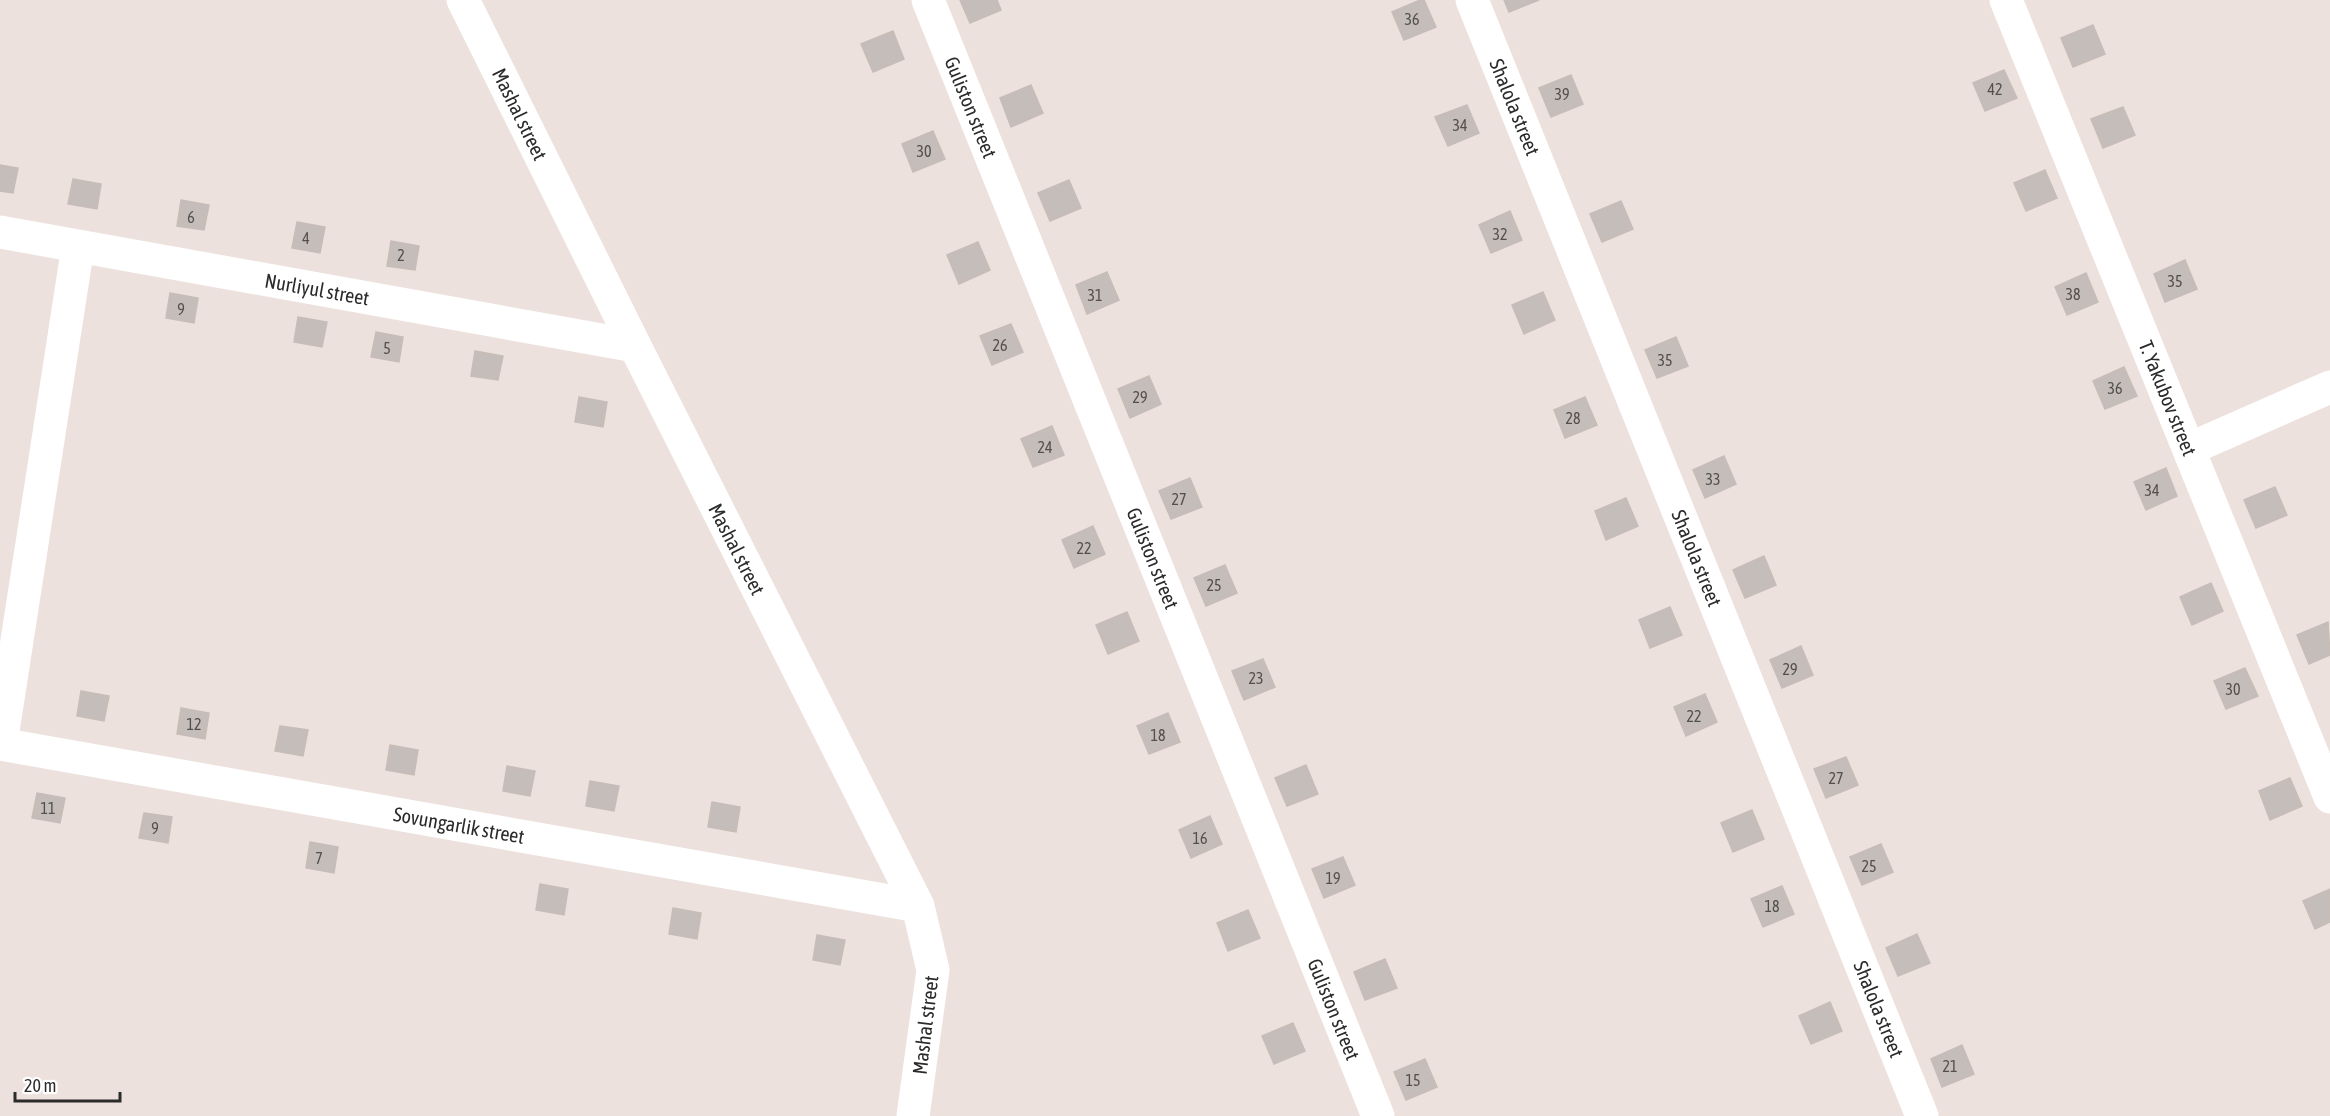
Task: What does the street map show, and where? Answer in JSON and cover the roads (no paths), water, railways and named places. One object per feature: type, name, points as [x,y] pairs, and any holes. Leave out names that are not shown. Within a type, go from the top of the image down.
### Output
[{"type":"street","name":"Mashal street","points":[[463,0],[918,906],[933,970],[913,1116]]},
{"type":"street","name":"Guliston street","points":[[928,0],[1378,1116]]},
{"type":"street","name":"Shalola street","points":[[1472,0],[1922,1116]]},
{"type":"street","name":"T. Yakubov street","points":[[2006,0],[2330,797]]},
{"type":"street","name":"Nurliyul street","points":[[0,232],[635,346]]},
{"type":"street","points":[[1,744],[78,246]]},
{"type":"street","points":[[2189,449],[2330,387]]},
{"type":"street","name":"Sovungarlik street","points":[[1,744],[918,906]]}]
